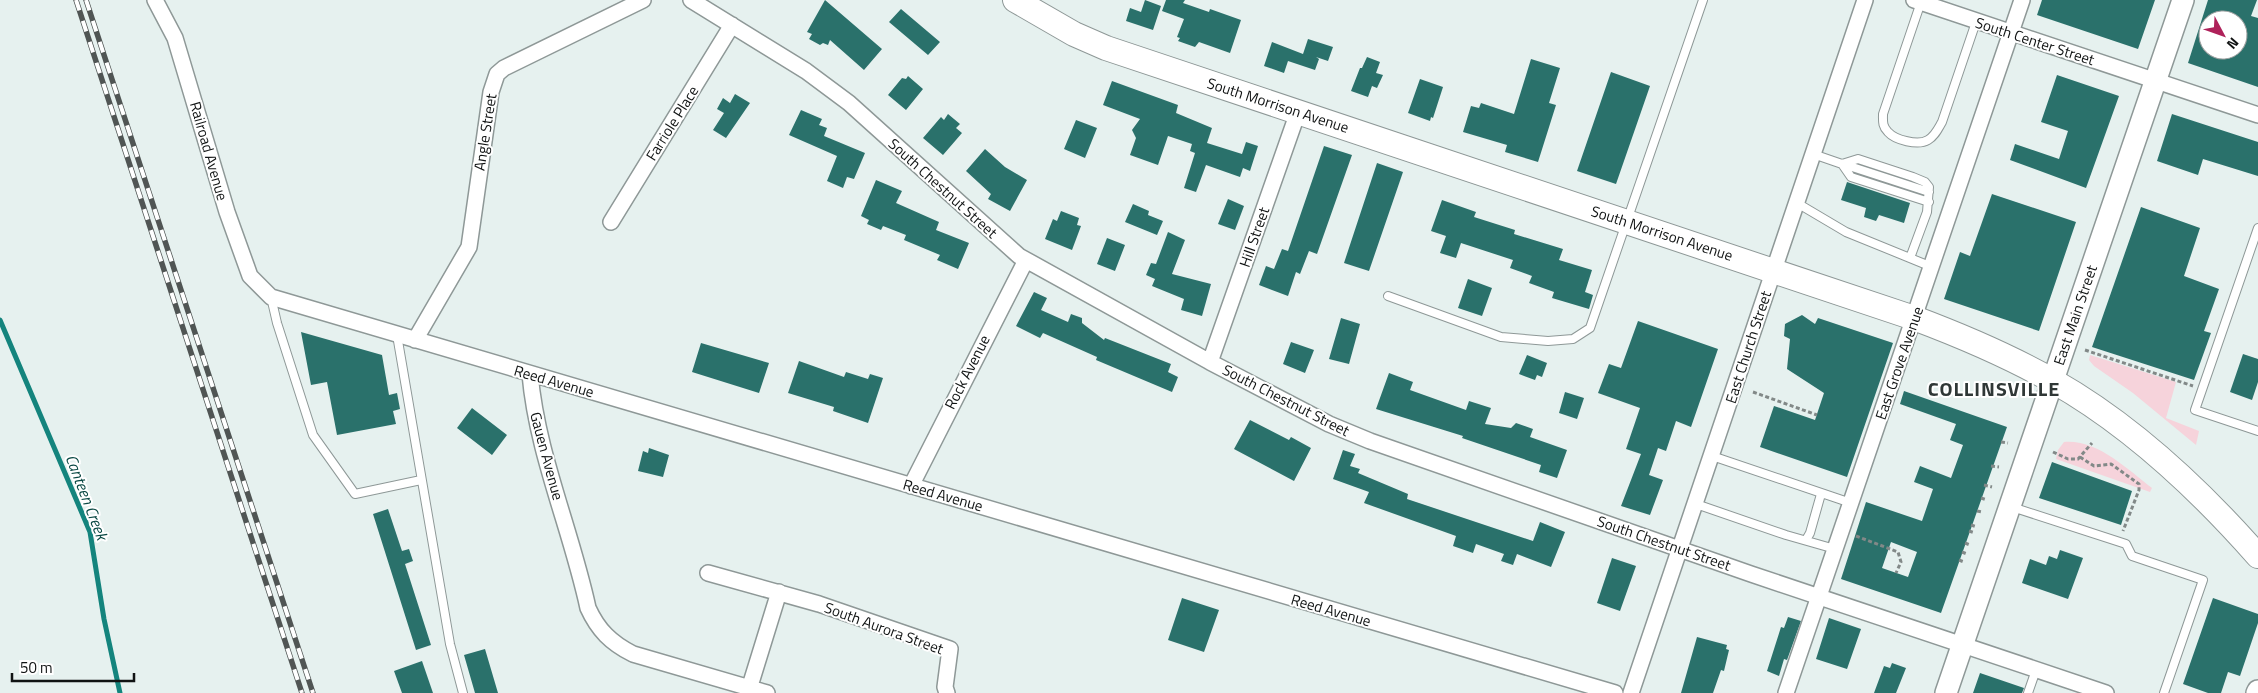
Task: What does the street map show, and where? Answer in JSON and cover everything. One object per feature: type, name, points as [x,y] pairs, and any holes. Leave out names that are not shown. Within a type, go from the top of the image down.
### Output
[{"type":"main road","name":"South Morrison Avenue","points":[[1015,0],[1074,34],[1106,48],[1914,318],[1967,339],[2053,381],[2110,418],[2162,459],[2203,497],[2258,556]]},
{"type":"main road","name":"East Main Street","points":[[1946,693],[2183,0]]},
{"type":"street","name":"Railroad Avenue","points":[[155,0],[175,38],[227,212],[250,276],[271,297]]},
{"type":"street","name":"Angle Street","points":[[415,340],[469,247],[491,92],[497,74],[504,68],[643,0]]},
{"type":"street","name":"South Chestnut Street","points":[[691,0],[806,71],[849,103],[1019,256],[1210,362],[1329,424],[1370,441],[1681,549],[2101,692]]},
{"type":"street","name":"East Church Street","points":[[1631,693],[1865,0]]},
{"type":"street","name":"East Grove Avenue","points":[[1786,693],[2022,0]]},
{"type":"street","name":"South Center Street","points":[[1918,1],[2010,34],[2156,80],[2258,115]]},
{"type":"street","name":"Farriole Place","points":[[611,222],[732,25]]},
{"type":"street","name":"Hill Street","points":[[1210,362],[1298,112]]},
{"type":"street","name":"Rock Avenue","points":[[911,486],[1026,260]]},
{"type":"street","name":"Reed Avenue","points":[[271,297],[1614,693]]},
{"type":"street","name":"Gauen Avenue","points":[[530,374],[540,433],[588,608],[594,622],[605,636],[617,646],[633,654],[750,686]]},
{"type":"street","name":"South Aurora Street","points":[[708,572],[819,604],[950,649],[945,687],[947,693]]},
{"type":"street","points":[[767,693],[750,686],[779,592]]},
{"type":"lane","points":[[1388,296],[1501,337],[1548,341],[1573,339],[1590,328],[1703,0]]},
{"type":"lane","points":[[1918,1],[1883,114],[1882,123],[1888,133],[1916,143],[1926,142],[1934,136],[1942,122],[1976,22]]},
{"type":"lane","points":[[1813,154],[1842,164],[1851,177],[1928,202]]},
{"type":"lane","points":[[1842,164],[1858,159],[1925,182],[1930,187],[1928,202],[1910,258]]},
{"type":"lane","points":[[1797,203],[1846,232],[1932,267]]},
{"type":"lane","points":[[2257,232],[2195,410],[2258,431]]},
{"type":"lane","points":[[271,297],[276,323],[313,435],[356,494],[421,480]]},
{"type":"lane","points":[[397,335],[450,644],[463,693]]},
{"type":"lane","points":[[1712,456],[1850,503]]},
{"type":"lane","points":[[1806,540],[1818,510],[1821,494]]},
{"type":"lane","points":[[1696,504],[1835,548]]},
{"type":"lane","points":[[2010,507],[2126,544],[2132,556],[2203,580],[2164,693]]},
{"type":"lane","points":[[2028,693],[2036,670]]},
{"type":"path","points":[[2084,350],[2203,389]]},
{"type":"path","points":[[1753,392],[1817,415]]},
{"type":"path","points":[[2002,442],[2008,443]]},
{"type":"path","points":[[2053,452],[2068,459],[2080,456],[2092,443]]},
{"type":"path","points":[[2080,456],[2094,466],[2111,464],[2139,484],[2139,490],[2123,531]]},
{"type":"path","points":[[1991,466],[1999,467]]},
{"type":"path","points":[[1984,485],[1992,487]]},
{"type":"path","points":[[1982,498],[1987,500]]},
{"type":"path","points":[[1977,511],[1982,512]]},
{"type":"path","points":[[1972,525],[1977,527]]},
{"type":"path","points":[[1841,531],[1891,547],[1898,552],[1901,562],[1896,573]]},
{"type":"path","points":[[1969,531],[1975,533]]},
{"type":"path","points":[[1965,543],[1970,545]]},
{"type":"path","points":[[1962,552],[1967,554]]},
{"type":"path","points":[[1959,560],[1964,562]]},
{"type":"shaded area","points":[[2090,355],[2176,382],[2166,418],[2199,431],[2196,445],[2133,393],[2094,366],[2089,360]]},
{"type":"shaded area","points":[[2064,442],[2076,442],[2100,450],[2122,464],[2152,488],[2150,492],[2056,459],[2058,450]]},
{"type":"building","points":[[825,0],[882,49],[864,70],[830,40],[828,45],[823,43],[820,45],[809,39],[812,34],[807,32]]},
{"type":"building","points":[[1145,0],[1161,6],[1153,30],[1126,21],[1130,8],[1141,12]]},
{"type":"building","points":[[1166,0],[1185,0],[1183,3],[1209,12],[1210,9],[1241,20],[1230,53],[1199,42],[1195,47],[1178,41],[1180,38],[1177,37],[1184,19],[1162,11]]},
{"type":"building","points":[[2042,0],[2155,0],[2138,49],[2037,15]]},
{"type":"building","points":[[2208,0],[2257,0],[2251,16],[2258,18],[2258,87],[2188,63],[2198,32],[2198,60],[2248,60],[2248,10],[2205,10]]},
{"type":"building","points":[[901,9],[940,42],[928,55],[889,22]]},
{"type":"building","points":[[1308,39],[1333,47],[1328,61],[1316,57],[1319,59],[1315,70],[1288,61],[1284,73],[1264,66],[1272,42],[1303,54]]},
{"type":"building","points":[[1367,57],[1380,62],[1376,73],[1383,75],[1377,88],[1372,86],[1368,97],[1351,91],[1360,68],[1362,68]]},
{"type":"building","points":[[1531,59],[1560,68],[1549,103],[1556,105],[1538,162],[1505,152],[1507,145],[1463,132],[1471,106],[1479,108],[1481,103],[1514,114]]},
{"type":"building","points":[[1611,72],[1650,86],[1616,184],[1577,171]]},
{"type":"building","points":[[2057,75],[2119,96],[2086,188],[2010,160],[2015,144],[2059,159],[2068,131],[2041,122]]},
{"type":"building","points":[[908,76],[923,89],[906,110],[888,95],[902,78],[906,79]]},
{"type":"building","points":[[1420,79],[1443,87],[1433,118],[1431,117],[1430,121],[1408,113]]},
{"type":"building","points":[[1112,81],[1178,105],[1176,113],[1212,128],[1207,143],[1242,154],[1246,142],[1258,146],[1250,171],[1243,168],[1240,177],[1206,165],[1196,192],[1184,188],[1195,153],[1190,151],[1192,144],[1168,136],[1158,165],[1130,155],[1136,138],[1132,130],[1140,119],[1103,105]]},
{"type":"building","points":[[735,94],[750,103],[726,138],[713,130],[724,113],[717,109],[723,98],[730,103]]},
{"type":"building","points":[[801,110],[822,119],[819,125],[827,128],[824,136],[865,153],[854,179],[847,177],[843,188],[827,181],[837,156],[789,135]]},
{"type":"building","points":[[948,114],[960,124],[956,128],[962,133],[943,155],[923,138],[941,117],[944,120]]},
{"type":"building","points":[[2172,114],[2258,142],[2258,176],[2203,159],[2198,175],[2157,161]]},
{"type":"building","points":[[1076,120],[1097,128],[1085,158],[1064,149]]},
{"type":"building","points":[[1324,146],[1352,155],[1317,254],[1309,251],[1300,274],[1296,272],[1288,296],[1259,285],[1266,266],[1274,269],[1282,249],[1288,251]]},
{"type":"building","points":[[985,149],[1005,167],[1027,180],[1010,211],[988,199],[991,194],[966,171]]},
{"type":"building","points":[[1377,163],[1403,172],[1369,271],[1344,263]]},
{"type":"building","points":[[876,180],[902,191],[896,203],[939,222],[936,230],[969,243],[958,269],[937,260],[940,255],[904,240],[906,235],[883,226],[881,230],[867,224],[869,220],[861,216]]},
{"type":"building","points":[[1847,182],[1910,203],[1904,223],[1879,215],[1876,221],[1864,217],[1866,208],[1841,200]]},
{"type":"building","points":[[1992,194],[2076,222],[2039,331],[1944,299],[1960,252],[1970,256]]},
{"type":"building","points":[[1228,199],[1244,206],[1235,230],[1218,224]]},
{"type":"building","points":[[1442,200],[1476,212],[1474,217],[1515,230],[1514,234],[1563,249],[1559,260],[1592,270],[1585,292],[1593,295],[1589,309],[1552,298],[1554,292],[1529,283],[1532,276],[1510,268],[1513,260],[1461,243],[1456,258],[1440,253],[1446,236],[1431,231]]},
{"type":"building","points":[[1133,204],[1149,211],[1148,215],[1163,221],[1157,235],[1125,222]]},
{"type":"building","points":[[2141,207],[2200,228],[2184,276],[2219,289],[2204,331],[2211,333],[2194,380],[2092,347]]},
{"type":"building","points":[[1061,211],[1079,218],[1077,225],[1081,226],[1072,250],[1045,239],[1053,219],[1057,221]]},
{"type":"building","points":[[1168,232],[1185,240],[1172,274],[1211,284],[1202,316],[1181,310],[1184,299],[1152,286],[1155,279],[1146,275],[1151,263],[1156,264]]},
{"type":"building","points":[[1107,238],[1125,245],[1115,271],[1097,264]]},
{"type":"building","points":[[1468,279],[1492,288],[1482,316],[1458,308]]},
{"type":"building","points":[[1034,292],[1047,298],[1041,310],[1068,322],[1071,314],[1082,318],[1082,323],[1104,340],[1105,338],[1171,364],[1168,372],[1178,377],[1172,392],[1096,360],[1097,357],[1043,333],[1040,338],[1016,326]]},
{"type":"building","points":[[1802,315],[1815,324],[1818,318],[1893,343],[1847,477],[1760,447],[1774,406],[1815,420],[1824,393],[1787,369],[1790,339],[1784,336],[1785,324]]},
{"type":"building","points":[[1341,318],[1360,324],[1349,364],[1329,359]]},
{"type":"building","points":[[1638,321],[1718,349],[1691,427],[1676,421],[1666,451],[1658,448],[1649,475],[1663,480],[1650,515],[1621,506],[1641,454],[1626,449],[1640,408],[1598,393],[1609,364],[1621,368]]},
{"type":"building","points":[[301,332],[382,355],[389,395],[397,393],[400,409],[393,411],[396,424],[337,435],[327,382],[311,385]]},
{"type":"building","points":[[1291,342],[1314,350],[1305,373],[1283,364]]},
{"type":"building","points":[[701,343],[769,363],[759,393],[692,372]]},
{"type":"building","points":[[2243,354],[2258,359],[2258,382],[2252,400],[2230,392]]},
{"type":"building","points":[[1527,355],[1547,363],[1542,377],[1537,375],[1535,380],[1519,374]]},
{"type":"building","points":[[799,361],[844,377],[846,372],[868,379],[870,374],[883,378],[868,423],[833,411],[834,407],[788,393]]},
{"type":"building","points":[[1389,373],[1413,382],[1410,390],[1466,410],[1469,401],[1491,408],[1485,424],[1511,428],[1516,423],[1533,429],[1530,437],[1567,450],[1557,478],[1539,472],[1541,465],[1462,438],[1463,436],[1376,409]]},
{"type":"building","points":[[1904,391],[2007,427],[1941,613],[1841,579],[1866,502],[1922,521],[1933,489],[1914,482],[1920,466],[1951,478],[1963,445],[1950,440],[1956,424],[1900,404]],"holes":[[[1891,542],[1917,552],[1908,577],[1882,568]]]},
{"type":"building","points":[[1565,392],[1584,398],[1577,419],[1559,413]]},
{"type":"building","points":[[472,408],[507,435],[492,455],[457,428]]},
{"type":"building","points":[[1250,420],[1289,440],[1291,437],[1311,448],[1294,481],[1234,449]]},
{"type":"building","points":[[649,448],[669,455],[663,477],[638,471],[643,451],[648,453]]},
{"type":"building","points":[[1343,450],[1355,454],[1350,466],[1360,469],[1358,473],[1408,494],[1407,499],[1533,541],[1540,522],[1565,532],[1551,567],[1517,554],[1513,565],[1501,561],[1504,554],[1476,544],[1473,553],[1453,546],[1456,536],[1364,503],[1369,492],[1333,479]]},
{"type":"building","points":[[2052,462],[2132,491],[2121,525],[2039,498]]},
{"type":"building","points":[[388,509],[402,551],[409,549],[413,561],[405,564],[431,645],[416,650],[373,514]]},
{"type":"building","points":[[2060,550],[2083,558],[2068,599],[2022,583],[2030,559],[2046,565],[2049,556],[2057,559]]},
{"type":"building","points":[[1612,558],[1636,566],[1620,611],[1597,603]]},
{"type":"building","points":[[1182,598],[1219,610],[1204,652],[1168,640]]},
{"type":"building","points":[[2213,598],[2258,614],[2258,623],[2240,676],[2228,672],[2221,693],[2208,693],[2183,684]]},
{"type":"building","points":[[1788,617],[1801,621],[1787,660],[1784,659],[1779,676],[1767,671],[1781,627],[1784,628]]},
{"type":"building","points":[[1829,618],[1861,629],[1847,669],[1816,659]]},
{"type":"building","points":[[1697,637],[1727,645],[1726,649],[1729,650],[1724,671],[1721,670],[1713,693],[1681,693]]},
{"type":"building","points":[[485,649],[498,693],[475,693],[464,655]]},
{"type":"building","points":[[422,661],[433,693],[402,693],[394,671]]},
{"type":"building","points":[[1892,663],[1906,668],[1896,693],[1874,693],[1884,666],[1890,668]]},
{"type":"building","points":[[1980,673],[2024,688],[2022,693],[1973,693]]},
{"type":"waterway","name":"Canteen Creek","points":[[0,320],[90,532],[104,619],[120,693]]},
{"type":"railway","points":[[76,0],[302,693]]},
{"type":"railway","points":[[86,0],[313,693]]},
{"type":"district","name":"COLLINSVILLE","points":[[1994,388]]}]
